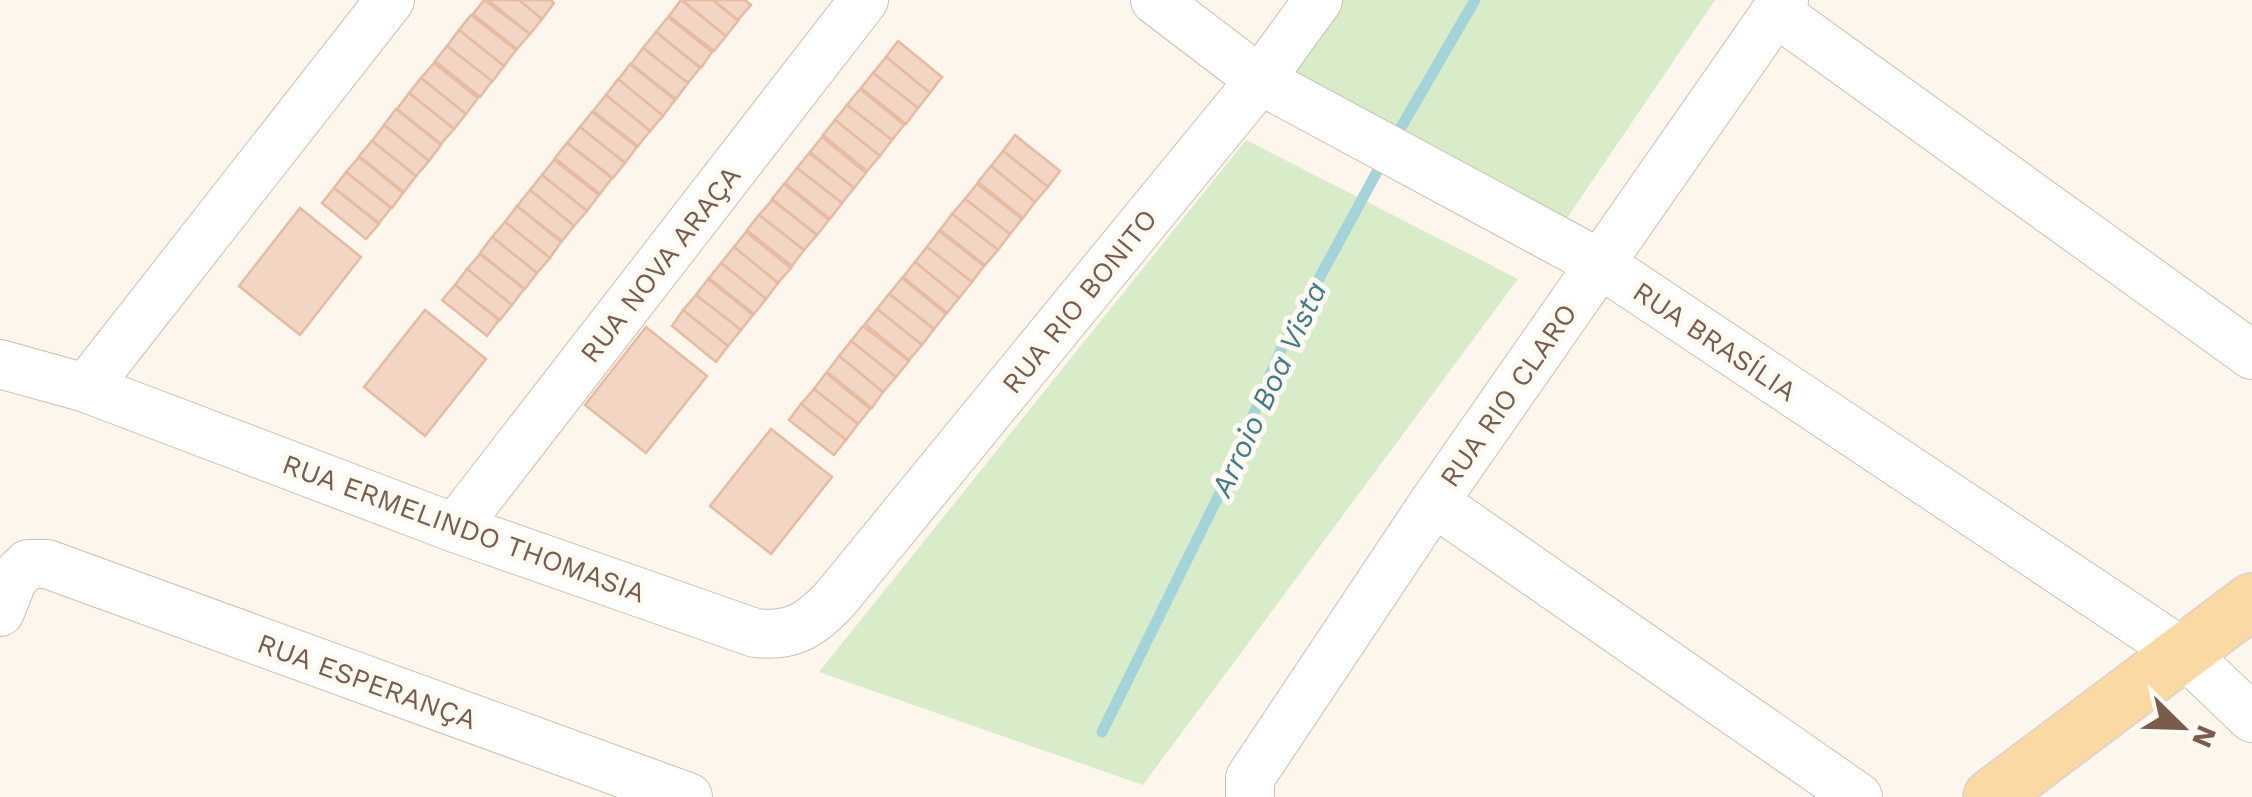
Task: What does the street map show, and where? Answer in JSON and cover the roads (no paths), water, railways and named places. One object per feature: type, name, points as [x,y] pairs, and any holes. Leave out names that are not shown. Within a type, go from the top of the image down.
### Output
[{"type":"main road","points":[[1991,797],[2252,601]]},
{"type":"street","points":[[86,388],[390,0]]},
{"type":"street","name":"RUA NOVA ARAÇA","points":[[455,528],[864,0]]},
{"type":"street","name":"RUA BRASÍLIA","points":[[1155,0],[1260,80],[1599,263],[2185,654],[2252,718]]},
{"type":"street","name":"RUA RIO BONITO","points":[[836,598],[1260,80],[1318,0]]},
{"type":"street","points":[[1780,6],[2252,355]]},
{"type":"street","name":"RUA RIO CLARO","points":[[1250,797],[1250,778],[1434,502],[1780,6]]},
{"type":"street","name":"RUA ERMELINDO THOMASIA","points":[[0,364],[86,388],[455,528],[754,633],[786,636],[814,622],[836,598]]},
{"type":"street","points":[[1434,502],[1858,797]]},
{"type":"street","name":"RUA ESPERANÇA","points":[[0,612],[13,579],[28,564],[47,564],[688,797]]},
{"type":"waterway","name":"Arroio Boa Vista","points":[[1393,141],[1475,0]]},
{"type":"waterway","name":"Arroio Boa Vista","points":[[1102,732],[1222,489],[1283,345],[1385,157]]}]
